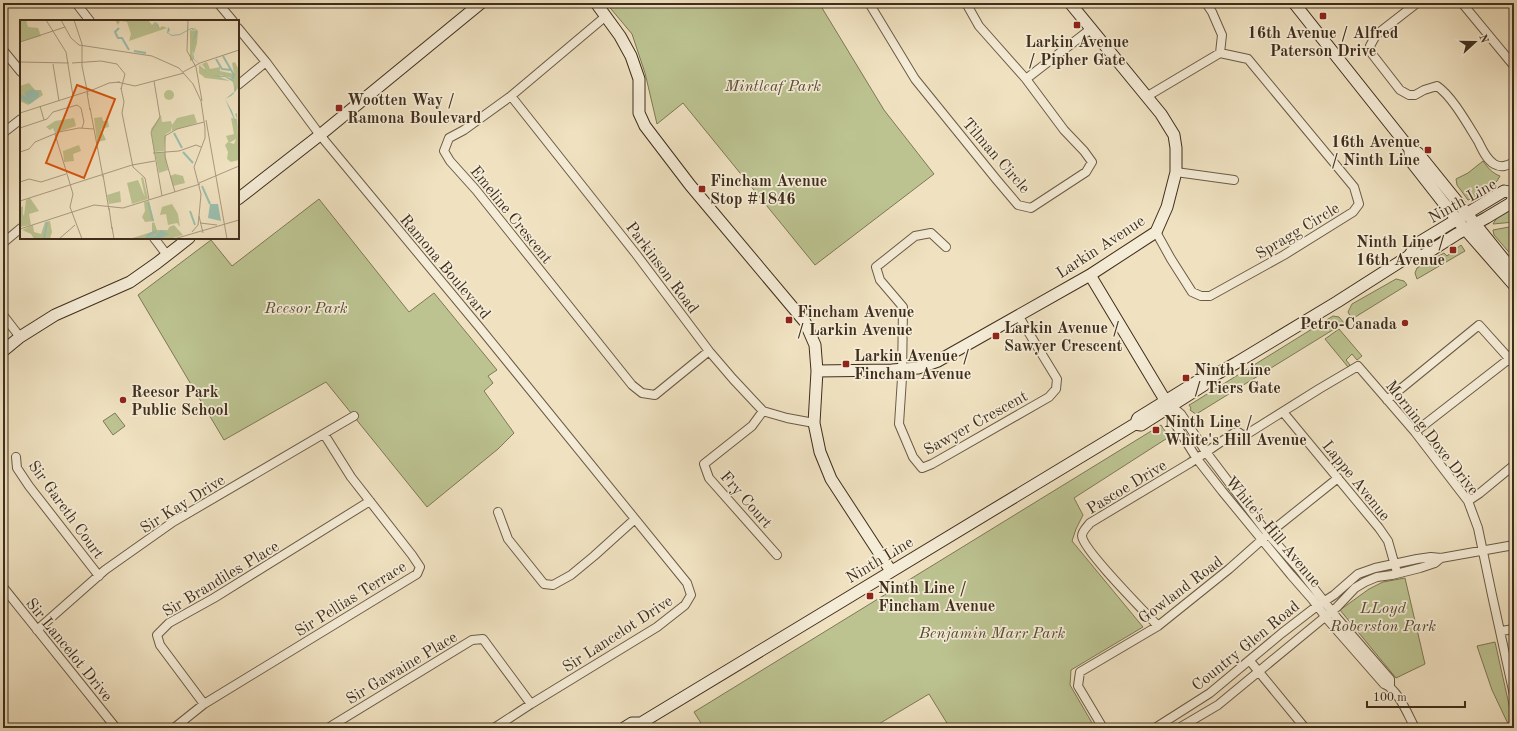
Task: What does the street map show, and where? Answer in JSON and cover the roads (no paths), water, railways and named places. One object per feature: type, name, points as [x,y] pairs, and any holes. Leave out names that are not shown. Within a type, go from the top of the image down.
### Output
[{"type":"street","points":[[76,3],[89,20]]},
{"type":"street","points":[[218,3],[231,20]]},
{"type":"street","points":[[327,3],[336,3]]},
{"type":"street","points":[[239,198],[320,135],[370,92],[481,3]]},
{"type":"street","points":[[596,3],[620,36],[631,56],[639,79],[640,113],[644,126],[690,185],[805,322],[815,345],[817,371],[814,424],[820,452],[831,479],[891,571]]},
{"type":"street","name":"Tilman Circle","points":[[869,3],[916,79],[1018,205],[1031,208],[1086,172],[1092,162],[1084,151],[1064,130],[1026,79],[980,26],[966,3]]},
{"type":"street","name":"Larkin Avenue","points":[[817,371],[918,368],[938,361],[1090,275],[1156,232],[1167,207],[1176,172],[1176,148],[1174,135],[1161,114],[1070,3]]},
{"type":"street","points":[[1146,97],[1220,53],[1222,35],[1212,12],[1206,3]]},
{"type":"street","points":[[1417,3],[1376,35],[1370,46],[1372,54],[1400,90],[1408,95],[1416,95],[1424,90],[1437,86],[1443,90],[1468,124],[1488,159],[1499,166],[1506,167],[1514,162]]},
{"type":"street","points":[[1462,3],[1514,66]]},
{"type":"street","points":[[1298,4],[1410,149],[1418,153],[1462,217],[1514,272]]},
{"type":"street","name":"Emeline Crescent","points":[[606,16],[511,96],[464,130],[449,138],[444,151],[450,161],[476,190],[632,385],[642,393],[655,395],[709,350]]},
{"type":"street","points":[[1026,79],[1092,28]]},
{"type":"street","name":"Ramona Boulevard","points":[[239,29],[266,62],[320,135],[480,328],[635,520]]},
{"type":"street","points":[[3,50],[20,71]]},
{"type":"street","name":"Spragg Circle","points":[[1156,232],[1192,292],[1201,296],[1210,296],[1284,255],[1353,212],[1359,204],[1354,187],[1248,59],[1220,53]]},
{"type":"street","points":[[239,84],[266,62]]},
{"type":"street","name":"Parkinson Road","points":[[511,96],[632,248],[709,350],[733,379],[763,411]]},
{"type":"street","points":[[3,133],[20,120]]},
{"type":"street","points":[[1176,172],[1234,180]]},
{"type":"street","name":"Ninth Line","points":[[624,728],[632,723],[640,725],[1135,424],[1138,418],[1168,405],[1201,378],[1208,379],[1337,302],[1410,256],[1418,243],[1504,191],[1514,193]]},
{"type":"street","name":"Ninth Line","points":[[1410,256],[1424,255],[1511,203],[1514,197]]},
{"type":"street","points":[[1471,227],[1514,285]]},
{"type":"street","points":[[3,243],[20,229]]},
{"type":"street","points":[[901,369],[903,307],[880,280],[876,267],[915,236],[931,233],[946,247]]},
{"type":"street","points":[[155,239],[167,255]]},
{"type":"street","points":[[3,351],[20,337],[55,315],[130,282],[188,239]]},
{"type":"street","points":[[1090,275],[1168,405]]},
{"type":"street","points":[[3,315],[20,337]]},
{"type":"street","name":"Sawyer Crescent","points":[[901,369],[899,424],[913,457],[922,468],[932,464],[1049,396],[1056,389],[1057,378],[1018,315]]},
{"type":"street","points":[[1387,400],[1479,326],[1511,362],[1415,432]]},
{"type":"street","name":"Morning Dove Drive","points":[[1283,412],[1358,366],[1415,432],[1468,501],[1478,528],[1514,695]]},
{"type":"street","name":"White's Hill Avenue","points":[[1168,405],[1181,414],[1206,452],[1268,534],[1325,601],[1329,613]]},
{"type":"street","name":"White's Hill Avenue","points":[[1168,405],[1172,419],[1197,459],[1262,541],[1317,606],[1329,613],[1390,679],[1390,686],[1404,706],[1415,728]]},
{"type":"street","points":[[763,411],[814,424]]},
{"type":"street","name":"Fry Court","points":[[763,411],[752,426],[704,464],[709,478],[777,555]]},
{"type":"street","name":"Pascoe Drive","points":[[1158,626],[1114,580],[1085,544],[1082,535],[1084,530],[1090,523],[1197,459],[1234,433],[1238,432],[1244,436],[1283,412]]},
{"type":"street","name":"Lappe Avenue","points":[[1283,412],[1388,541],[1398,573]]},
{"type":"street","name":"Sir Kay Drive","points":[[37,630],[105,570],[173,522],[354,416]]},
{"type":"street","name":"Sir Pellias Terrace","points":[[174,728],[204,704],[417,574],[420,567],[412,554],[351,477],[324,434]]},
{"type":"street","name":"Sir Gareth Court","points":[[16,457],[17,468],[29,486],[99,576]]},
{"type":"street","points":[[1468,501],[1514,465]]},
{"type":"street","name":"Gowland Road","points":[[1103,728],[1078,686],[1080,672],[1158,626],[1229,569],[1262,541],[1268,534],[1338,478]]},
{"type":"street","name":"Sir Brandiles Place","points":[[204,704],[160,645],[157,635],[169,623],[240,582],[370,501]]},
{"type":"street","points":[[498,512],[508,539],[544,584],[553,585],[571,575],[635,520]]},
{"type":"street","name":"Sir Lancelot Drive","points":[[494,728],[657,627],[685,605],[691,595],[687,583],[635,520]]},
{"type":"street","name":"Country Glen Road","points":[[1155,728],[1210,694],[1250,660],[1358,574],[1394,564],[1431,557],[1441,558],[1514,545]]},
{"type":"street","name":"Country Glen Road","points":[[1179,728],[1218,706],[1329,613],[1355,588],[1377,577],[1435,563],[1441,558]]},
{"type":"street","name":"Sir Lancelot Drive","points":[[3,587],[116,728]]},
{"type":"street","points":[[1500,631],[1514,630]]},
{"type":"street","name":"Sir Gawaine Place","points":[[328,728],[472,640],[483,639],[531,704]]},
{"type":"street","points":[[1250,660],[1305,728]]},
{"type":"place","name":"16th Avenue / Alfred Paterson Drive","points":[[1323,16]]},
{"type":"place","name":"Larkin Avenue / Pipher Gate","points":[[1077,25]]},
{"type":"place","name":"Wootten Way / Ramona Boulevard","points":[[339,108]]},
{"type":"place","name":"16th Avenue / Ninth Line","points":[[1428,150]]},
{"type":"place","name":"Fincham Avenue Stop #1846","points":[[702,189]]},
{"type":"place","name":"Ninth Line / 16th Avenue","points":[[1453,250]]},
{"type":"place","name":"Fincham Avenue / Larkin Avenue","points":[[789,320]]},
{"type":"place","name":"Petro-Canada","points":[[1405,323]]},
{"type":"place","name":"Larkin Avenue / Sawyer Crescent","points":[[996,336]]},
{"type":"place","name":"Larkin Avenue / Fincham Avenue","points":[[846,364]]},
{"type":"place","name":"Ninth Line / Tiers Gate","points":[[1186,378]]},
{"type":"place","name":"Reesor Park Public School","points":[[123,400]]},
{"type":"place","name":"Ninth Line / White's Hill Avenue","points":[[1156,430]]},
{"type":"place","name":"Ninth Line / Fincham Avenue","points":[[870,596]]},
{"type":"park label","name":"Mintleaf Park","points":[[773,85]]},
{"type":"park label","name":"Reesor Park","points":[[306,307]]},
{"type":"park label","name":"LLoyd Roberston Park","points":[[1383,616]]},
{"type":"park label","name":"Benjamin Marr Park","points":[[992,632]]}]
